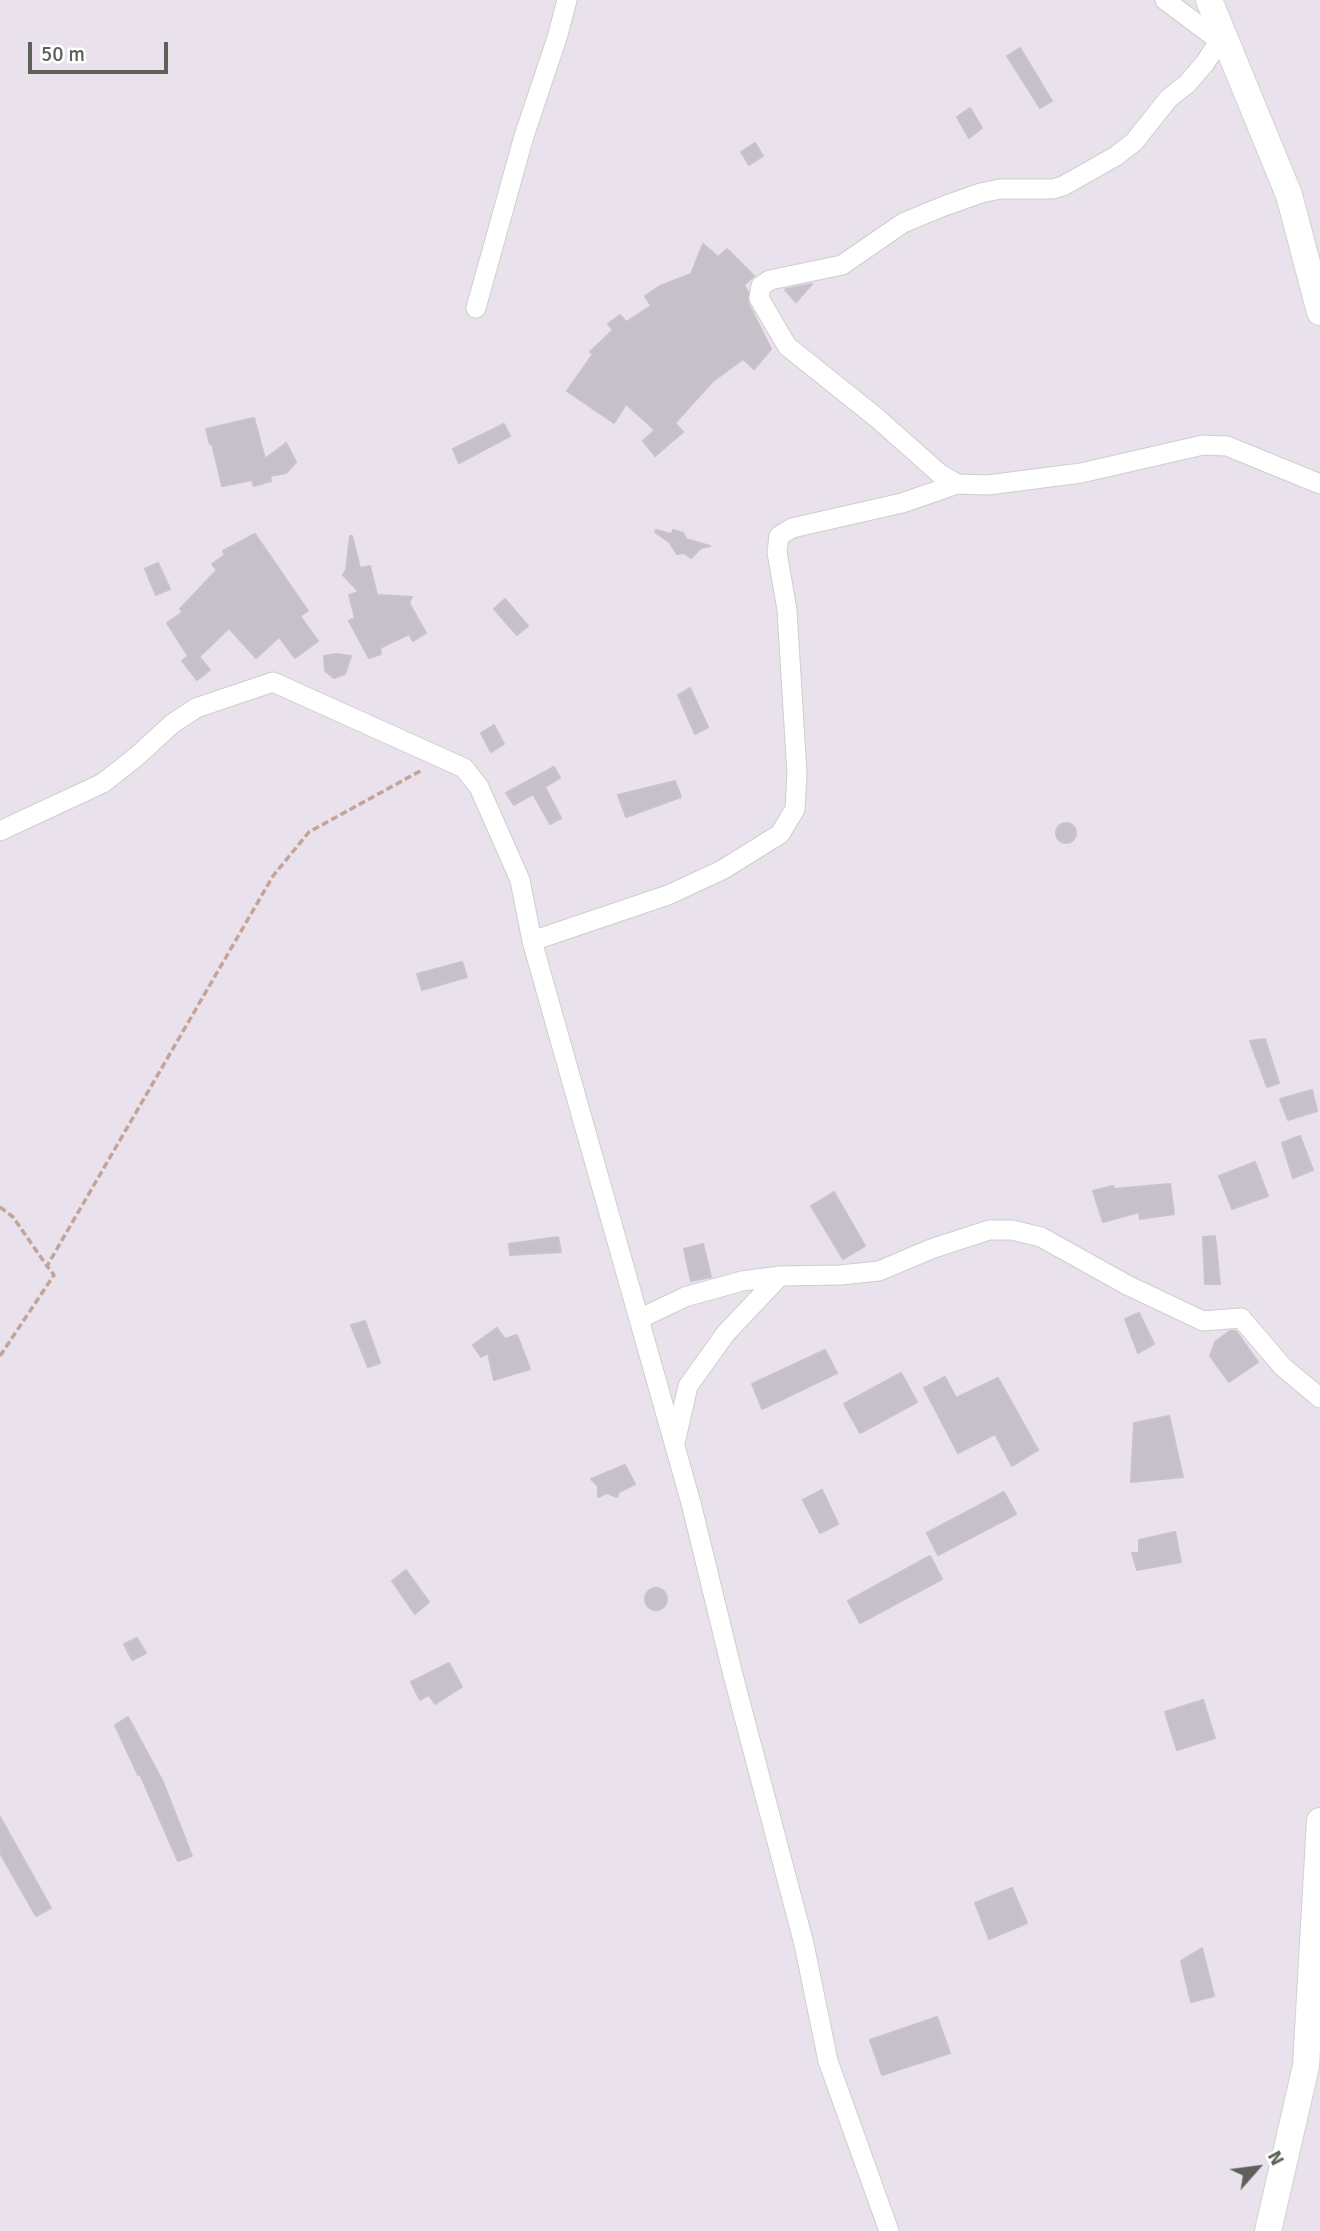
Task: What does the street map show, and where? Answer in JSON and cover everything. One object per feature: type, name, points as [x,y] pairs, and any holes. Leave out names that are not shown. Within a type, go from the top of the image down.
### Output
[{"type":"street","points":[[476,307],[524,136],[567,0]]},
{"type":"street","points":[[1165,0],[1224,45]]},
{"type":"street","points":[[1209,0],[1224,45],[1289,195],[1320,312]]},
{"type":"street","points":[[957,484],[940,474],[877,418],[787,346],[759,298],[761,286],[770,280],[842,265],[903,223],[981,193],[1000,189],[1053,189],[1063,186],[1116,156],[1134,142],[1160,108],[1224,45]]},
{"type":"street","points":[[532,941],[601,920],[668,895],[722,870],[780,834],[795,809],[797,774],[787,610],[777,552],[779,536],[792,528],[902,503],[957,484],[988,485],[1081,473],[1203,445],[1227,446],[1320,484]]},
{"type":"street","points":[[0,831],[103,783],[172,724],[196,708],[273,681],[464,768],[480,787],[520,880],[532,941],[675,1444],[804,1944],[828,2061],[889,2231]]},
{"type":"street","points":[[639,1319],[685,1297],[742,1281],[780,1276],[879,1271],[931,1249],[989,1230],[1012,1230],[1041,1237],[1127,1285],[1203,1321],[1241,1318],[1283,1367],[1320,1398]]},
{"type":"street","points":[[675,1444],[688,1386],[726,1333],[780,1276]]},
{"type":"street","points":[[1268,2231],[1306,2066],[1320,1821]]},
{"type":"path","points":[[47,1266],[273,876],[309,832],[442,758]]},
{"type":"path","points":[[0,1208],[13,1217],[54,1275],[0,1356]]},
{"type":"building","points":[[1020,48],[1052,101],[1040,108],[1007,56]]},
{"type":"building","points":[[970,108],[982,128],[969,138],[957,117]]},
{"type":"building","points":[[755,143],[763,156],[749,165],[741,152]]},
{"type":"building","points":[[703,244],[718,257],[727,249],[754,276],[744,285],[748,292],[748,303],[771,349],[754,369],[743,359],[712,382],[675,423],[683,432],[655,456],[643,441],[655,430],[626,404],[614,423],[567,391],[593,354],[590,352],[613,330],[608,324],[620,315],[626,322],[651,306],[645,296],[660,286],[691,274]]},
{"type":"building","points":[[812,284],[796,302],[785,290],[786,289]]},
{"type":"building","points":[[254,418],[265,459],[286,443],[296,462],[286,473],[270,476],[271,481],[254,486],[252,480],[222,486],[206,429]]},
{"type":"building","points":[[504,424],[510,436],[459,463],[453,449]]},
{"type":"building","points":[[656,530],[672,534],[673,530],[683,533],[686,539],[710,546],[701,548],[691,558],[684,553],[677,554]]},
{"type":"building","points":[[255,534],[308,611],[300,616],[318,641],[295,658],[279,637],[256,658],[229,628],[199,657],[210,670],[197,680],[182,661],[188,656],[167,623],[183,612],[180,609],[217,570],[212,564],[225,555],[223,551]]},
{"type":"building","points":[[350,536],[360,568],[370,566],[377,595],[412,597],[409,603],[426,633],[413,641],[409,634],[380,648],[381,654],[369,658],[349,621],[355,618],[349,595],[359,592],[343,575]]},
{"type":"building","points":[[158,563],[170,589],[156,595],[145,569]]},
{"type":"building","points":[[505,599],[528,626],[517,635],[494,609]]},
{"type":"building","points":[[324,656],[351,656],[345,674],[334,678],[325,671]]},
{"type":"building","points":[[690,688],[708,727],[695,734],[678,695]]},
{"type":"building","points":[[494,725],[504,744],[491,752],[481,733]]},
{"type":"building","points":[[554,767],[560,778],[545,787],[561,818],[550,824],[533,794],[514,805],[506,793]]},
{"type":"building","points":[[675,781],[681,797],[626,817],[618,795]]},
{"type":"building","points":[[1062,823],[1070,823],[1076,833],[1070,843],[1062,843],[1056,837],[1056,829]]},
{"type":"building","points":[[462,962],[467,977],[422,990],[417,974]]},
{"type":"building","points":[[1265,1039],[1279,1083],[1267,1087],[1250,1041]]},
{"type":"building","points":[[1312,1090],[1317,1111],[1288,1120],[1280,1099]]},
{"type":"building","points":[[1300,1136],[1313,1170],[1293,1178],[1282,1143]]},
{"type":"building","points":[[1255,1162],[1268,1196],[1232,1209],[1219,1176]]},
{"type":"building","points":[[1170,1184],[1174,1214],[1140,1219],[1139,1212],[1103,1222],[1093,1191],[1113,1186],[1114,1189]]},
{"type":"building","points":[[834,1192],[865,1246],[843,1259],[811,1206]]},
{"type":"building","points":[[1215,1236],[1220,1284],[1205,1284],[1203,1237]]},
{"type":"building","points":[[558,1237],[561,1252],[510,1255],[509,1244]]},
{"type":"building","points":[[703,1244],[711,1277],[691,1281],[684,1249]]},
{"type":"building","points":[[1139,1313],[1154,1344],[1138,1353],[1125,1319]]},
{"type":"building","points":[[365,1321],[380,1363],[368,1367],[351,1325]]},
{"type":"building","points":[[497,1328],[505,1339],[517,1335],[530,1369],[494,1380],[488,1353],[481,1357],[473,1345]]},
{"type":"building","points":[[1230,1331],[1236,1331],[1258,1362],[1229,1382],[1210,1356],[1215,1342]]},
{"type":"building","points":[[825,1350],[837,1373],[762,1409],[752,1384]]},
{"type":"building","points":[[901,1373],[917,1402],[860,1433],[844,1404]]},
{"type":"building","points":[[945,1377],[956,1398],[998,1378],[1038,1450],[1012,1466],[995,1434],[958,1453],[924,1388]]},
{"type":"building","points":[[1169,1416],[1183,1477],[1131,1482],[1134,1423]]},
{"type":"building","points":[[625,1465],[635,1484],[619,1492],[617,1497],[607,1493],[598,1497],[598,1486],[591,1479]]},
{"type":"building","points":[[822,1490],[838,1524],[820,1533],[803,1500]]},
{"type":"building","points":[[1004,1492],[1016,1514],[938,1555],[927,1533]]},
{"type":"building","points":[[1175,1532],[1181,1562],[1137,1570],[1132,1553],[1139,1553],[1139,1540]]},
{"type":"building","points":[[930,1556],[942,1579],[860,1623],[848,1601]]},
{"type":"building","points":[[406,1570],[429,1602],[415,1614],[392,1581]]},
{"type":"building","points":[[656,1588],[664,1591],[667,1599],[664,1607],[656,1610],[648,1607],[645,1599],[648,1591]]},
{"type":"building","points":[[137,1638],[146,1653],[132,1660],[124,1644]]},
{"type":"building","points":[[449,1663],[462,1687],[435,1704],[429,1695],[420,1700],[411,1682]]},
{"type":"building","points":[[1203,1700],[1215,1738],[1177,1750],[1165,1712]]},
{"type":"building","points":[[128,1717],[163,1782],[192,1856],[178,1861],[140,1774],[138,1775],[115,1725]]},
{"type":"building","points":[[0,1817],[51,1908],[36,1916],[0,1853]]},
{"type":"building","points":[[1012,1888],[1027,1923],[989,1939],[975,1903]]},
{"type":"building","points":[[1202,1948],[1214,1996],[1191,2002],[1181,1961]]},
{"type":"building","points":[[937,2017],[950,2053],[882,2075],[870,2040]]}]
